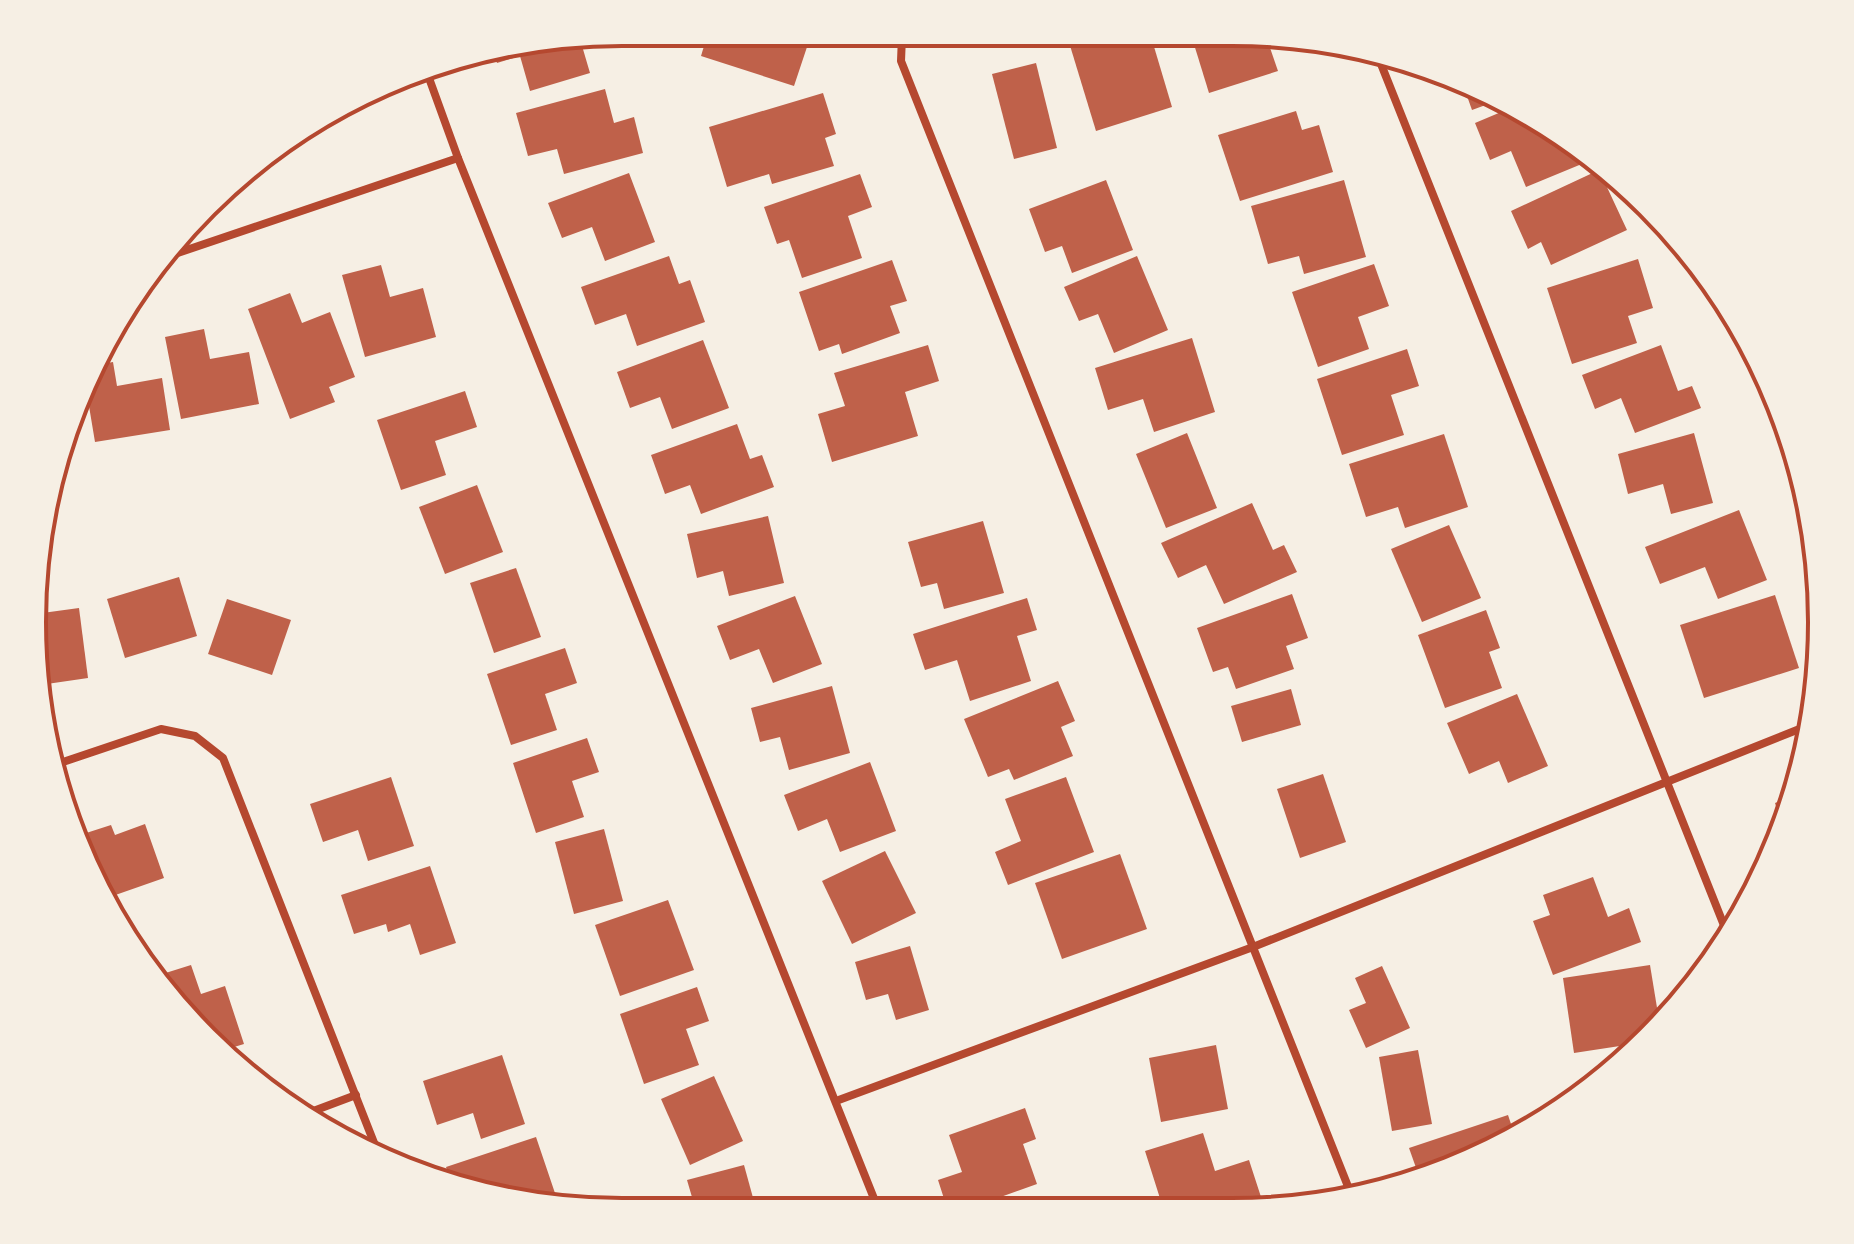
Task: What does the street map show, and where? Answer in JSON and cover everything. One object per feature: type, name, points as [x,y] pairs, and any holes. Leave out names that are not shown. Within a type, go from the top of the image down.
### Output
[{"type":"street","points":[[902,46],[901,61],[1348,1186]]},
{"type":"street","points":[[1382,66],[1723,923]]},
{"type":"street","points":[[430,80],[458,158],[874,1198]]},
{"type":"street","points":[[181,252],[458,158]]},
{"type":"street","points":[[64,762],[161,729],[195,736],[223,758],[374,1142]]},
{"type":"street","points":[[836,1101],[1253,947],[1798,730]]},
{"type":"street","points":[[316,1110],[356,1095]]},
{"type":"building","points":[[704,46],[807,46],[794,86],[701,56]]},
{"type":"building","points":[[1070,46],[1154,46],[1172,107],[1096,131]]},
{"type":"building","points":[[1195,46],[1270,47],[1278,71],[1209,93]]},
{"type":"building","points":[[582,47],[590,73],[530,91],[520,56],[497,63],[496,60],[510,57]]},
{"type":"building","points":[[1036,63],[1057,148],[1014,159],[992,74]]},
{"type":"building","points":[[605,89],[614,123],[634,117],[643,153],[564,174],[557,149],[528,156],[516,113]]},
{"type":"building","points":[[823,93],[836,134],[825,138],[834,166],[772,184],[769,174],[727,187],[709,127]]},
{"type":"building","points":[[1467,97],[1486,105],[1472,110]]},
{"type":"building","points":[[1296,111],[1302,130],[1319,125],[1333,172],[1240,201],[1218,135]]},
{"type":"building","points":[[1500,112],[1582,164],[1526,187],[1511,151],[1490,160],[1475,123]]},
{"type":"building","points":[[629,173],[655,242],[605,261],[592,227],[562,238],[548,203]]},
{"type":"building","points":[[1593,173],[1605,183],[1627,230],[1551,265],[1541,242],[1528,249],[1511,211]]},
{"type":"building","points":[[860,174],[872,207],[848,216],[862,258],[802,278],[789,240],[777,244],[764,207]]},
{"type":"building","points":[[1106,180],[1133,250],[1072,273],[1062,246],[1045,252],[1029,209]]},
{"type":"building","points":[[1344,180],[1366,257],[1304,274],[1299,256],[1268,264],[1251,206]]},
{"type":"building","points":[[669,256],[679,284],[690,280],[705,322],[637,346],[626,314],[595,325],[581,287]]},
{"type":"building","points":[[1137,256],[1168,330],[1114,353],[1098,314],[1079,321],[1064,287]]},
{"type":"building","points":[[1638,259],[1653,308],[1628,316],[1637,343],[1572,364],[1547,288]]},
{"type":"building","points":[[892,260],[907,301],[890,306],[900,333],[842,354],[839,344],[819,351],[799,292]]},
{"type":"building","points":[[1374,264],[1389,306],[1358,317],[1369,349],[1318,367],[1292,292]]},
{"type":"building","points":[[381,265],[390,297],[423,288],[436,337],[365,357],[342,275]]},
{"type":"building","points":[[290,293],[302,323],[330,312],[355,377],[329,387],[335,402],[290,419],[248,309]]},
{"type":"building","points":[[204,329],[210,359],[249,352],[259,404],[181,419],[165,337]]},
{"type":"building","points":[[1192,338],[1215,412],[1154,432],[1143,399],[1108,410],[1095,368]]},
{"type":"building","points":[[703,340],[729,408],[672,429],[660,397],[630,408],[617,372]]},
{"type":"building","points":[[928,345],[939,381],[905,392],[918,436],[832,462],[818,414],[845,406],[834,373]]},
{"type":"building","points":[[1661,345],[1678,391],[1692,386],[1701,408],[1635,433],[1621,398],[1595,409],[1582,375]]},
{"type":"building","points":[[1407,349],[1419,386],[1391,395],[1404,435],[1342,455],[1317,379]]},
{"type":"building","points":[[113,362],[117,386],[162,378],[170,430],[95,442],[89,405],[107,363]]},
{"type":"building","points":[[465,391],[477,427],[435,441],[446,475],[401,490],[377,420]]},
{"type":"building","points":[[737,424],[750,459],[762,455],[774,487],[701,514],[690,485],[665,494],[651,455]]},
{"type":"building","points":[[1187,433],[1217,508],[1166,528],[1136,454]]},
{"type":"building","points":[[1694,433],[1713,503],[1671,514],[1663,484],[1628,494],[1618,454]]},
{"type":"building","points":[[1444,434],[1468,507],[1405,528],[1398,507],[1366,517],[1349,464]]},
{"type":"building","points":[[477,485],[503,552],[445,574],[419,507]]},
{"type":"building","points":[[1252,503],[1273,550],[1284,545],[1297,572],[1224,604],[1206,565],[1178,578],[1161,543]]},
{"type":"building","points":[[1739,510],[1767,580],[1718,599],[1705,567],[1660,584],[1645,547]]},
{"type":"building","points":[[768,516],[784,583],[729,596],[723,571],[697,578],[687,534]]},
{"type":"building","points":[[983,521],[1004,593],[944,609],[937,583],[921,587],[908,542]]},
{"type":"building","points":[[1449,525],[1481,598],[1422,622],[1391,549]]},
{"type":"building","points":[[516,568],[541,637],[494,653],[470,583]]},
{"type":"building","points":[[179,577],[197,636],[125,658],[107,599]]},
{"type":"building","points":[[1292,594],[1308,638],[1286,646],[1294,669],[1236,689],[1228,667],[1213,672],[1197,628]]},
{"type":"building","points":[[1775,595],[1799,668],[1704,698],[1680,625]]},
{"type":"building","points":[[795,596],[822,664],[773,683],[759,649],[730,660],[717,626]]},
{"type":"building","points":[[1027,598],[1037,630],[1017,636],[1031,681],[970,701],[957,660],[925,670],[913,634]]},
{"type":"building","points":[[227,599],[291,620],[272,675],[208,654]]},
{"type":"building","points":[[79,608],[88,678],[50,684],[46,612]]},
{"type":"building","points":[[1486,610],[1500,648],[1489,652],[1502,688],[1445,708],[1418,635]]},
{"type":"building","points":[[565,648],[577,683],[545,694],[557,730],[511,745],[487,674]]},
{"type":"building","points":[[1058,681],[1075,721],[1061,727],[1073,756],[1014,780],[1009,769],[988,777],[964,719]]},
{"type":"building","points":[[832,686],[850,753],[789,770],[780,737],[760,742],[751,708]]},
{"type":"building","points":[[1291,689],[1301,725],[1242,742],[1231,706]]},
{"type":"building","points":[[1517,694],[1548,766],[1508,783],[1499,761],[1469,774],[1447,723]]},
{"type":"building","points":[[587,738],[599,772],[572,781],[584,817],[536,833],[513,763]]},
{"type":"building","points":[[870,762],[896,831],[840,852],[827,819],[798,831],[784,795]]},
{"type":"building","points":[[1323,774],[1346,842],[1300,858],[1277,789]]},
{"type":"building","points":[[391,777],[414,846],[368,861],[358,830],[323,842],[310,804]]},
{"type":"building","points":[[1066,777],[1094,852],[1008,885],[995,852],[1021,841],[1005,799]]},
{"type":"building","points":[[145,824],[164,878],[115,895],[87,833],[111,825],[115,835]]},
{"type":"building","points":[[604,829],[623,901],[574,914],[555,842]]},
{"type":"building","points":[[885,851],[916,913],[852,944],[822,881]]},
{"type":"building","points":[[1120,854],[1147,929],[1062,959],[1035,883]]},
{"type":"building","points":[[430,866],[456,943],[420,955],[410,924],[388,932],[386,924],[354,934],[341,895]]},
{"type":"building","points":[[1593,877],[1608,917],[1629,908],[1641,942],[1553,975],[1533,921],[1550,915],[1543,895]]},
{"type":"building","points":[[668,900],[694,970],[620,996],[595,925]]},
{"type":"building","points":[[910,946],[929,1010],[896,1020],[888,994],[866,1000],[855,962]]},
{"type":"building","points":[[191,965],[201,994],[225,986],[244,1044],[234,1047],[165,973]]},
{"type":"building","points":[[1650,965],[1657,1010],[1622,1046],[1574,1053],[1563,978]]},
{"type":"building","points":[[1382,966],[1410,1028],[1366,1048],[1349,1010],[1366,1003],[1355,978]]},
{"type":"building","points":[[697,987],[709,1021],[686,1029],[699,1065],[644,1084],[620,1014]]},
{"type":"building","points":[[1216,1045],[1228,1109],[1161,1122],[1149,1058]]},
{"type":"building","points":[[1418,1050],[1432,1124],[1392,1131],[1379,1057]]},
{"type":"building","points":[[502,1055],[525,1124],[481,1139],[473,1113],[437,1125],[423,1081]]},
{"type":"building","points":[[714,1076],[743,1141],[690,1165],[661,1099]]},
{"type":"building","points":[[1025,1108],[1036,1139],[1023,1144],[1037,1184],[998,1198],[944,1198],[938,1180],[962,1172],[949,1135]]},
{"type":"building","points":[[1508,1115],[1512,1126],[1487,1139],[1416,1167],[1409,1148]]},
{"type":"building","points":[[1203,1133],[1215,1171],[1249,1160],[1261,1197],[1160,1198],[1145,1151]]},
{"type":"building","points":[[536,1137],[555,1194],[473,1178],[447,1170],[446,1167]]},
{"type":"building","points":[[744,1165],[753,1198],[692,1198],[687,1180]]}]
